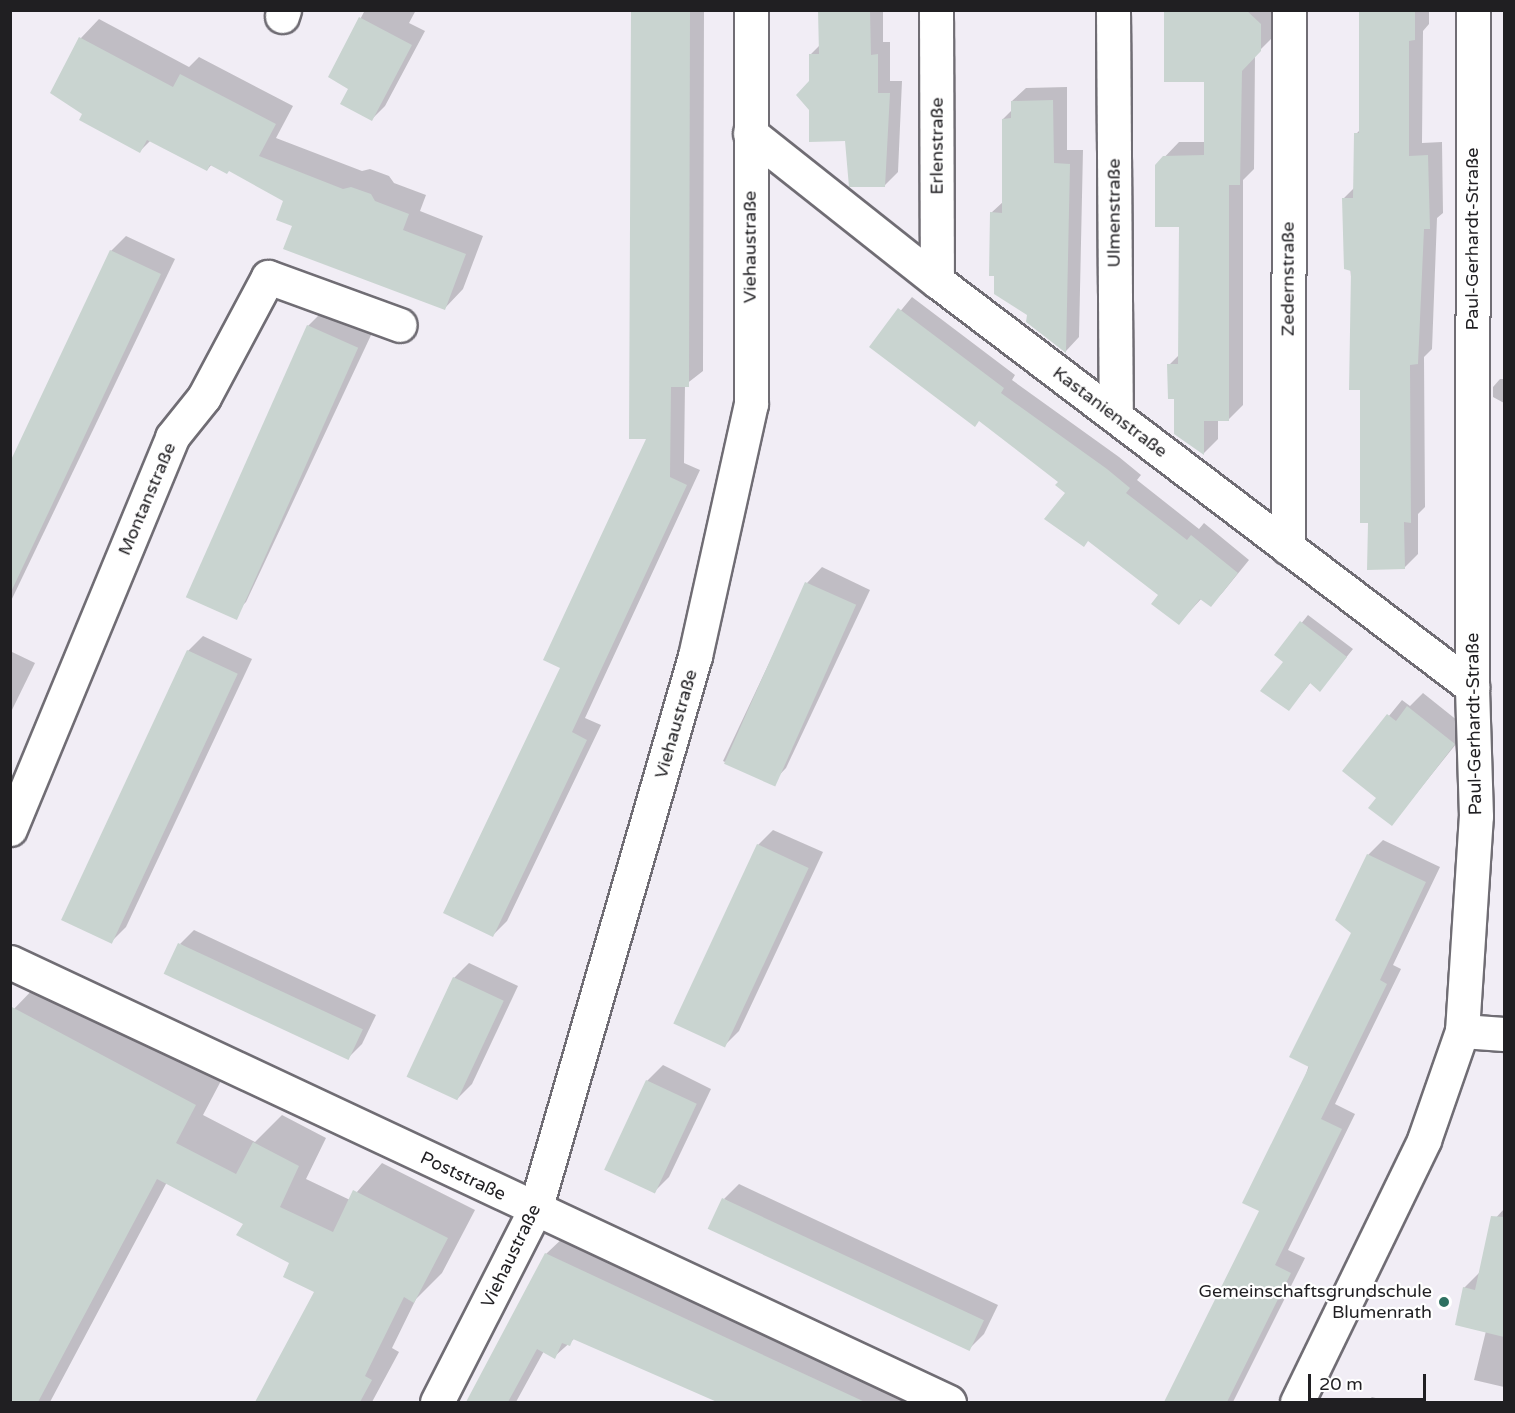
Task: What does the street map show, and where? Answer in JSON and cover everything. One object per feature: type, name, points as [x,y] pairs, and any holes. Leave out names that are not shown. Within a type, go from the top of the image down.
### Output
[{"type":"street","name":"Viehaustraße","points":[[437,1402],[535,1210],[695,656],[751,404],[751,10]]},
{"type":"street","name":"Erlenstraße","points":[[936,10],[937,281]]},
{"type":"street","name":"Ulmenstraße","points":[[1113,10],[1116,416]]},
{"type":"street","name":"Zedernstraße","points":[[1288,548],[1289,10]]},
{"type":"street","name":"Paul-Gerhardt-Straße","points":[[1297,1402],[1424,1140],[1462,1031],[1476,816],[1472,687],[1473,10]]},
{"type":"street","name":"Kastanienstraße","points":[[750,133],[937,281],[1472,687]]},
{"type":"street","name":"Montanstraße","points":[[10,829],[172,436],[204,397],[268,277],[400,325]]},
{"type":"street","name":"Poststraße","points":[[10,962],[535,1210],[949,1402]]},
{"type":"street","points":[[1462,1031],[1504,1034]]},
{"type":"building","points":[[631,10],[690,10],[689,387],[671,387],[670,477],[687,485],[572,732],[587,740],[493,937],[443,913],[560,668],[543,660],[646,439],[629,439]]},
{"type":"building","points":[[818,10],[870,10],[871,55],[878,54],[878,93],[890,93],[885,187],[849,187],[845,141],[809,142],[809,110],[796,95],[809,81],[809,54],[819,54]]},
{"type":"building","points":[[1164,10],[1246,10],[1261,24],[1261,51],[1242,71],[1240,185],[1229,185],[1229,421],[1204,421],[1204,455],[1174,434],[1174,399],[1168,399],[1167,364],[1178,364],[1179,227],[1155,227],[1155,165],[1163,156],[1204,155],[1204,82],[1164,82]]},
{"type":"building","points":[[1359,10],[1415,10],[1415,40],[1409,41],[1409,156],[1428,155],[1430,229],[1424,229],[1418,364],[1410,365],[1411,523],[1404,522],[1405,569],[1367,570],[1368,523],[1360,523],[1360,390],[1349,390],[1351,271],[1344,269],[1342,198],[1353,198],[1354,133],[1359,133]]},
{"type":"building","points":[[359,17],[412,45],[372,121],[340,104],[348,89],[328,77]]},
{"type":"building","points":[[79,37],[173,87],[180,74],[276,124],[259,156],[343,189],[351,187],[371,194],[375,201],[409,214],[403,230],[466,254],[445,310],[283,249],[292,226],[276,220],[283,201],[229,171],[227,174],[210,165],[207,171],[147,140],[140,153],[79,120],[82,114],[50,93]]},
{"type":"building","points":[[1053,100],[1054,163],[1070,164],[1066,353],[1026,322],[1027,315],[994,294],[994,276],[989,276],[990,212],[1002,213],[1002,119],[1011,118],[1011,101]]},
{"type":"building","points":[[110,250],[161,274],[10,594],[10,462]]},
{"type":"building","points":[[898,308],[1004,388],[1001,393],[1107,469],[1130,488],[1126,493],[1187,540],[1191,535],[1238,573],[1211,607],[1200,599],[1179,625],[1151,604],[1158,595],[1088,541],[1084,547],[1044,519],[1065,493],[1055,485],[1058,482],[979,421],[975,427],[869,347]]},
{"type":"building","points":[[307,325],[358,348],[237,620],[186,597]]},
{"type":"building","points":[[805,582],[856,605],[775,787],[724,764]]},
{"type":"building","points":[[1300,621],[1347,657],[1320,692],[1310,683],[1289,711],[1260,691],[1283,662],[1274,655]]},
{"type":"building","points":[[187,650],[238,674],[112,944],[61,920]]},
{"type":"building","points":[[1407,706],[1455,744],[1392,826],[1368,808],[1376,798],[1342,771],[1387,714],[1396,721]]},
{"type":"building","points":[[757,844],[809,868],[725,1048],[673,1023]]},
{"type":"building","points":[[1367,854],[1426,882],[1380,980],[1387,984],[1321,1119],[1342,1129],[1275,1265],[1291,1273],[1227,1402],[1164,1402],[1259,1211],[1242,1203],[1309,1067],[1289,1057],[1351,933],[1335,920]]},
{"type":"building","points":[[178,943],[363,1029],[349,1060],[164,974]]},
{"type":"building","points":[[453,977],[504,1001],[457,1100],[407,1077]]},
{"type":"building","points":[[10,1006],[196,1105],[176,1143],[236,1174],[253,1142],[299,1166],[280,1207],[333,1232],[353,1190],[448,1238],[414,1303],[404,1297],[365,1376],[372,1380],[360,1402],[255,1402],[314,1292],[283,1277],[289,1263],[236,1235],[243,1224],[157,1179],[38,1402],[10,1402]]},
{"type":"building","points":[[646,1080],[697,1104],[655,1193],[604,1170]]},
{"type":"building","points":[[722,1198],[984,1320],[970,1351],[708,1229]]},
{"type":"building","points":[[1491,1216],[1504,1217],[1504,1337],[1455,1325],[1463,1287],[1475,1290]]},
{"type":"building","points":[[545,1253],[865,1402],[717,1402],[573,1339],[570,1346],[562,1343],[555,1359],[537,1349],[508,1402],[466,1402]]},
{"type":"place","name":"Gemeinschaftsgrundschule Blumenrath","points":[[1444,1302]]}]
